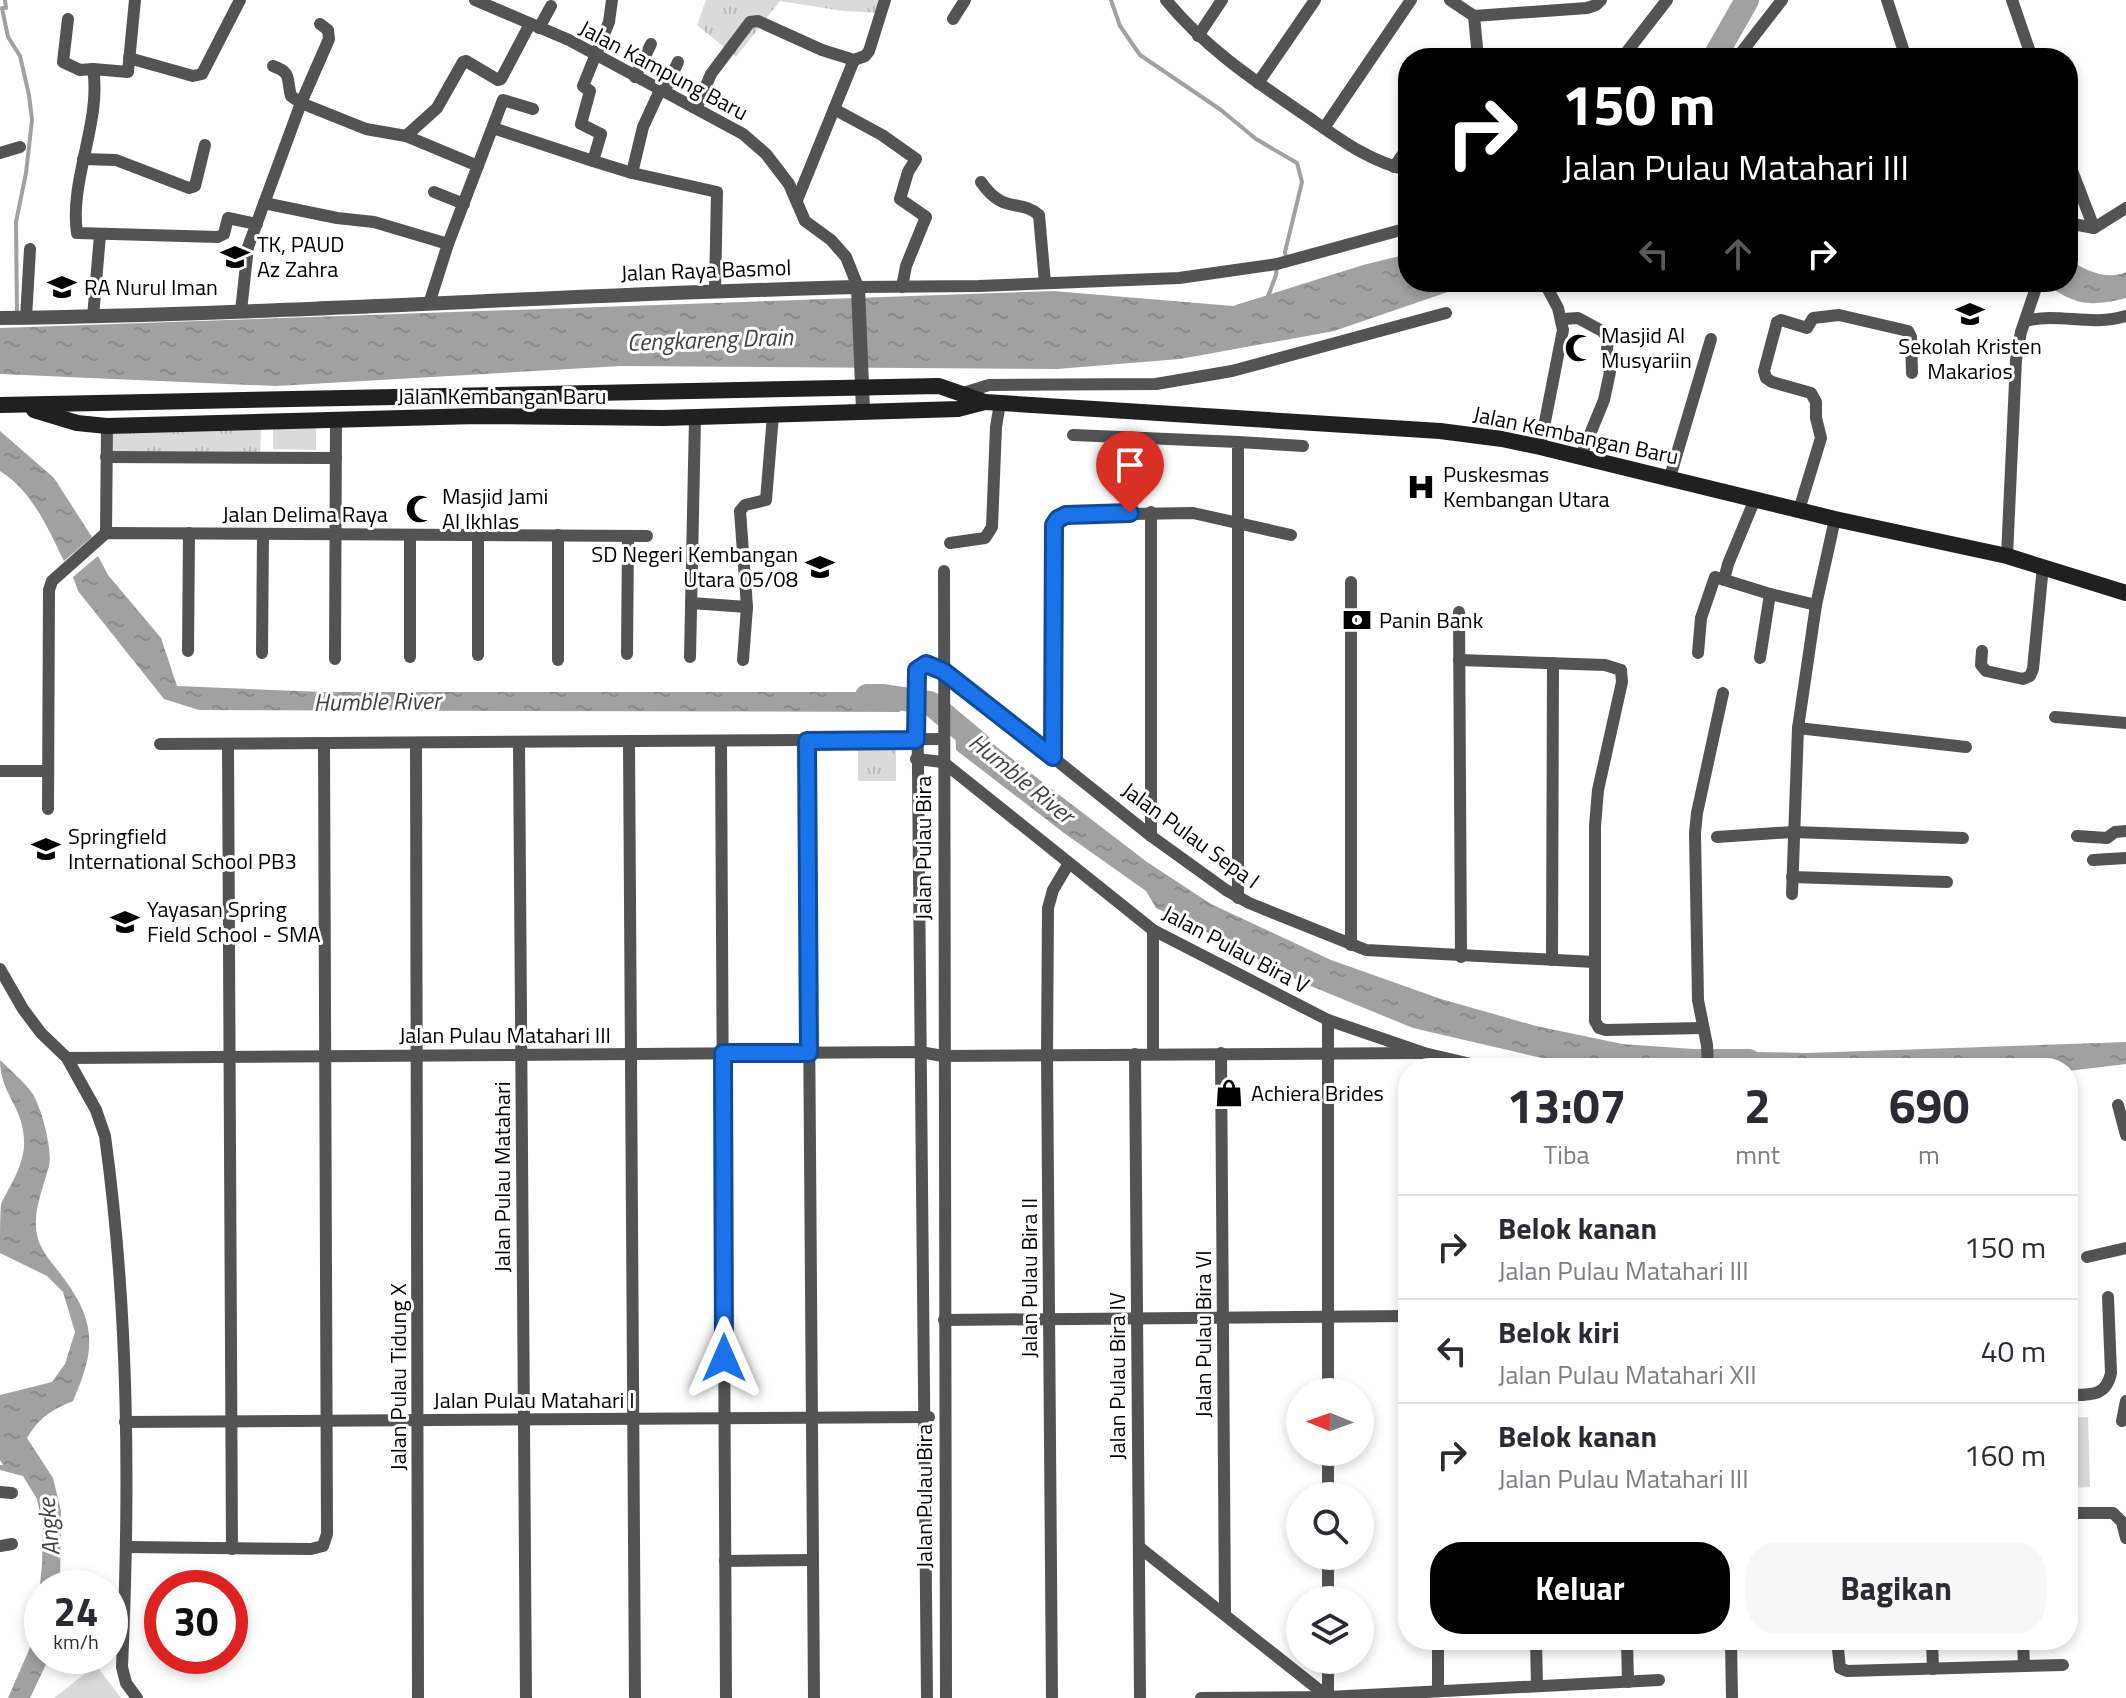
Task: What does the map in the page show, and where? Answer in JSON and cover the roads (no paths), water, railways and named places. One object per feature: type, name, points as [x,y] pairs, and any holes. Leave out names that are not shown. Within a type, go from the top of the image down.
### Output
[{"type":"main road","name":"Jalan Kembangan Baru","points":[[0,405],[711,392],[862,380],[926,385],[992,402],[1440,431],[1502,439],[1835,519],[2007,556],[2126,593]]},
{"type":"main road","name":"Jalan Kembangan Baru","points":[[22,405],[77,423],[107,426],[336,418],[695,418],[958,409],[992,402]]},
{"type":"street","points":[[68,19],[63,62],[80,70],[128,72],[135,0]]},
{"type":"street","points":[[129,58],[193,76],[202,74],[240,0]]},
{"type":"street","name":"Jalan Kampung Baru","points":[[475,0],[595,55],[743,134],[766,154],[789,184],[805,221],[831,240],[846,257],[858,290]]},
{"type":"street","points":[[593,161],[601,134],[581,123],[591,90],[583,86],[609,22],[612,0]]},
{"type":"street","points":[[697,107],[711,74],[746,25],[755,20],[822,50],[854,60],[867,54],[878,30],[885,0]]},
{"type":"street","points":[[953,19],[965,0]]},
{"type":"street","points":[[1166,0],[1198,36],[1258,83],[1371,157],[1398,168]]},
{"type":"street","points":[[1198,36],[1222,0]]},
{"type":"street","points":[[1258,83],[1315,0]]},
{"type":"street","points":[[1324,128],[1411,0]]},
{"type":"street","points":[[1450,0],[1474,16],[1587,8],[1601,0]]},
{"type":"street","points":[[1630,48],[1667,0]]},
{"type":"street","points":[[1745,48],[1782,0]]},
{"type":"street","points":[[1887,0],[1903,48]]},
{"type":"street","points":[[2012,0],[2029,48]]},
{"type":"street","points":[[501,79],[534,26],[551,6]]},
{"type":"street","points":[[1474,16],[1475,48]]},
{"type":"street","points":[[241,311],[248,247],[301,103],[329,39],[328,30],[320,24]]},
{"type":"street","points":[[635,77],[651,44]]},
{"type":"street","points":[[797,200],[854,60]]},
{"type":"street","points":[[406,136],[437,108],[464,61],[501,79],[508,86],[448,244],[429,304]]},
{"type":"street","points":[[632,173],[643,127],[678,62]]},
{"type":"street","points":[[273,66],[288,77],[291,96],[301,103],[366,129],[406,136],[478,166]]},
{"type":"street","points":[[93,69],[94,95],[83,159],[76,230],[79,234],[218,237],[224,234],[228,218],[257,224]]},
{"type":"street","points":[[503,100],[533,109]]},
{"type":"street","points":[[834,109],[882,135],[916,159],[908,172],[900,199],[926,217],[906,266],[902,287]]},
{"type":"street","points":[[493,128],[632,173],[717,192],[715,291]]},
{"type":"street","points":[[83,159],[116,160],[189,188],[195,186],[205,145]]},
{"type":"street","points":[[0,153],[20,147]]},
{"type":"street","points":[[1394,167],[1398,161]]},
{"type":"street","points":[[981,182],[994,199],[1039,215],[1045,283]]},
{"type":"street","points":[[2078,187],[2094,228]]},
{"type":"street","points":[[434,192],[464,204]]},
{"type":"street","points":[[264,203],[374,222],[448,244]]},
{"type":"street","points":[[2078,225],[2094,228],[2126,208]]},
{"type":"street","name":"Jalan Raya Basmol","points":[[14,318],[715,291],[858,290],[1179,278],[1280,263],[1398,231]]},
{"type":"street","points":[[93,317],[100,235]]},
{"type":"street","points":[[14,318],[30,249]]},
{"type":"street","points":[[858,290],[863,410]]},
{"type":"street","points":[[1540,447],[1562,343],[1563,319],[1549,292]]},
{"type":"street","points":[[2007,556],[2016,360],[2035,292]]},
{"type":"street","points":[[963,393],[989,385],[1119,386],[1186,379],[1232,371],[1446,313]]},
{"type":"street","points":[[1799,510],[1821,438],[1816,402],[1811,393],[1766,378],[1764,371],[1777,322],[1781,320],[1807,328],[1813,318],[1839,315],[1908,331],[1911,337],[1912,373]]},
{"type":"street","points":[[2025,321],[2043,317],[2099,322],[2126,316]]},
{"type":"street","points":[[1563,319],[1578,318],[1602,331],[1608,338],[1606,361],[1610,372],[1604,400],[1581,456]]},
{"type":"street","points":[[1670,477],[1711,339]]},
{"type":"street","points":[[950,543],[985,538],[992,527],[996,427],[992,402]]},
{"type":"street","points":[[743,660],[747,607],[741,507],[766,500],[773,415]]},
{"type":"street","points":[[335,659],[336,418]]},
{"type":"street","points":[[690,657],[695,418]]},
{"type":"street","points":[[48,809],[48,600],[52,581],[103,534],[107,426]]},
{"type":"street","points":[[1073,435],[1303,446]]},
{"type":"street","points":[[1238,442],[1238,898]]},
{"type":"street","points":[[106,457],[336,458]]},
{"type":"street","points":[[1724,580],[1755,499]]},
{"type":"street","points":[[1151,512],[1151,836]]},
{"type":"street","points":[[1053,757],[1054,525],[1058,519],[1066,515],[1193,513],[1291,535]]},
{"type":"street","points":[[1792,894],[1798,728],[1816,605],[1835,519]]},
{"type":"street","points":[[188,651],[189,533]]},
{"type":"street","name":"Jalan Delima Raya","points":[[103,534],[647,536]]},
{"type":"street","points":[[262,653],[263,534]]},
{"type":"street","points":[[410,535],[410,657]]},
{"type":"street","points":[[478,535],[478,655]]},
{"type":"street","points":[[558,535],[558,660]]},
{"type":"street","points":[[627,654],[628,536]]},
{"type":"street","points":[[1982,651],[1981,665],[1986,671],[2023,679],[2030,676],[2043,566]]},
{"type":"street","points":[[943,677],[944,571]]},
{"type":"street","points":[[1698,653],[1701,618],[1715,577],[1816,605]]},
{"type":"street","points":[[1351,582],[1351,945]]},
{"type":"street","points":[[1760,658],[1770,594]]},
{"type":"street","points":[[691,603],[747,607]]},
{"type":"street","points":[[1459,612],[1461,957]]},
{"type":"street","points":[[1459,660],[1553,663],[1621,670],[1622,682],[1595,817],[1595,1021],[1599,1028],[1705,1038]]},
{"type":"street","points":[[1552,960],[1553,663]]},
{"type":"street","name":"Jalan Pulau Bira","points":[[927,1698],[916,759],[916,677],[917,670],[926,664],[943,677],[946,1698]]},
{"type":"street","name":"Jalan Pulau Sepa I","points":[[943,677],[1053,757],[1151,836],[1238,898],[1351,945],[1379,952],[1594,962]]},
{"type":"street","points":[[1707,1058],[1698,1000],[1695,833],[1723,693]]},
{"type":"street","points":[[2055,717],[2126,723]]},
{"type":"street","points":[[1798,728],[1966,747]]},
{"type":"street","points":[[160,744],[943,739]]},
{"type":"street","points":[[721,741],[726,1698]]},
{"type":"street","points":[[807,741],[814,1698]]},
{"type":"street","points":[[629,742],[635,1698]]},
{"type":"street","name":"Jalan Pulau Tidung X","points":[[416,743],[418,1698]]},
{"type":"street","name":"Jalan Pulau Matahari","points":[[519,743],[526,1698]]},
{"type":"street","points":[[128,1547],[311,1549],[323,1546],[327,1534],[324,744]]},
{"type":"street","points":[[228,745],[232,1549]]},
{"type":"street","points":[[916,759],[943,762]]},
{"type":"street","name":"Jalan Pulau Bira V","points":[[943,762],[1153,930],[1328,1020],[1449,1058]]},
{"type":"street","points":[[0,771],[47,771]]},
{"type":"street","points":[[2077,836],[2107,838],[2115,832],[2126,831]]},
{"type":"street","points":[[1717,837],[1793,832],[1963,838]]},
{"type":"street","points":[[2093,860],[2126,858]]},
{"type":"street","name":"Jalan Pulau Bira II","points":[[1052,1698],[1048,908],[1053,890],[1069,863]]},
{"type":"street","points":[[1792,877],[1947,882]]},
{"type":"street","points":[[1153,930],[1153,1054]]},
{"type":"street","points":[[0,969],[41,1033],[67,1058],[96,1110],[105,1136],[122,1313],[128,1547],[122,1667],[126,1683],[137,1698]]},
{"type":"street","points":[[1328,1020],[1328,1378]]},
{"type":"street","name":"Jalan Pulau Matahari III","points":[[67,1058],[920,1052],[943,1056],[1429,1053]]},
{"type":"street","name":"Jalan Pulau Bira VI","points":[[1221,1053],[1225,1614]]},
{"type":"street","points":[[1429,1053],[1431,1058]]},
{"type":"street","name":"Jalan Pulau Bira IV","points":[[1135,1054],[1140,1698]]},
{"type":"street","points":[[2118,1105],[2126,1135]]},
{"type":"street","points":[[2087,1257],[2126,1248]]},
{"type":"street","points":[[2078,1395],[2097,1394],[2109,1383],[2108,1297]]},
{"type":"street","points":[[944,1320],[1398,1316]]},
{"type":"street","points":[[2122,1421],[2126,1401]]},
{"type":"street","name":"Jalan Pulau Matahari I","points":[[125,1422],[944,1417]]},
{"type":"street","points":[[2078,1513],[2105,1512],[2119,1517],[2126,1538]]},
{"type":"street","points":[[1139,1547],[1328,1697]]},
{"type":"street","points":[[725,1561],[813,1560]]},
{"type":"street","points":[[1438,1650],[1438,1690]]},
{"type":"street","points":[[1536,1650],[1537,1686]]},
{"type":"street","points":[[1627,1650],[1628,1682]]},
{"type":"street","points":[[1731,1650],[1732,1698]]},
{"type":"street","points":[[1837,1650],[1838,1661],[1844,1670],[2063,1665]]},
{"type":"street","points":[[1932,1650],[1933,1669]]},
{"type":"street","points":[[2023,1650],[2024,1666]]},
{"type":"street","points":[[1328,1674],[1328,1697]]},
{"type":"street","points":[[1201,1698],[1328,1697],[1659,1680]]},
{"type":"water","name":"Cengkareng Drain","points":[[1398,256],[1398,292],[1448,292],[1334,331],[1180,359],[1057,369],[621,366],[276,386],[0,374],[0,328],[1053,291],[1233,306]]},
{"type":"water","points":[[2078,264],[2103,275],[2126,272],[2126,298],[2091,303],[2058,292],[2078,292]]},
{"type":"water","points":[[0,431],[54,478],[92,537],[64,561],[30,500],[0,471]]},
{"type":"water","points":[[98,556],[108,575],[161,638],[177,686],[323,692],[898,692],[900,712],[199,710],[164,699],[78,591],[73,577]]},
{"type":"water","points":[[955,715],[1147,862],[1211,904],[1331,960],[1441,999],[1536,1026],[1622,1044],[1693,1049],[1693,1058],[1543,1058],[1413,1028],[1301,982],[1156,908],[1146,891],[956,750]]},
{"type":"water","points":[[2126,1042],[2126,1064],[2078,1070],[2078,1058],[1718,1058],[1718,1051],[1806,1053]]},
{"type":"water","name":"Angke","points":[[0,1060],[30,1090],[42,1116],[50,1159],[37,1211],[36,1230],[46,1256],[76,1296],[88,1325],[88,1353],[73,1401],[46,1415],[27,1438],[53,1478],[61,1511],[60,1570],[41,1570],[43,1526],[37,1499],[23,1476],[0,1470],[0,1465],[3,1465],[0,1460],[0,1395],[52,1382],[65,1364],[75,1332],[63,1292],[47,1276],[0,1253],[1,1204],[18,1170],[24,1147],[21,1122],[1,1072]]},
{"type":"water","points":[[24,1661],[24,1674],[41,1674],[30,1698],[8,1698]]},
{"type":"waterway","points":[[5,0],[6,8],[2,8],[8,37],[20,56],[32,120],[16,222],[17,314]]},
{"type":"waterway","points":[[1111,0],[1120,26],[1140,55],[1221,110],[1256,139],[1297,163],[1302,182],[1286,258]]},
{"type":"waterway","points":[[1720,48],[1747,0]]},
{"type":"waterway","points":[[1267,299],[1277,265]]},
{"type":"waterway","name":"Humble River","points":[[867,696],[930,703],[979,744]]},
{"type":"place","name":"TK, PAUD Az Zahra","points":[[235,257]]},
{"type":"place","name":"RA Nurul Iman","points":[[62,287]]},
{"type":"place","name":"Sekolah Kristen Makarios","points":[[1970,314]]},
{"type":"place","name":"Masjid Al Musyariin","points":[[1579,348]]},
{"type":"place","name":"Puskesmas Kembangan Utara","points":[[1421,487]]},
{"type":"place","name":"Masjid Jami Al Ikhlas","points":[[420,509]]},
{"type":"place","name":"SD Negeri Kembangan Utara 05/08","points":[[820,567]]},
{"type":"place","name":"Panin Bank","points":[[1357,620]]},
{"type":"place","name":"Springfield International School PB3","points":[[46,849]]},
{"type":"place","name":"Yayasan Spring Field School - SMA","points":[[125,922]]},
{"type":"place","name":"Achiera Brides","points":[[1229,1093]]}]
